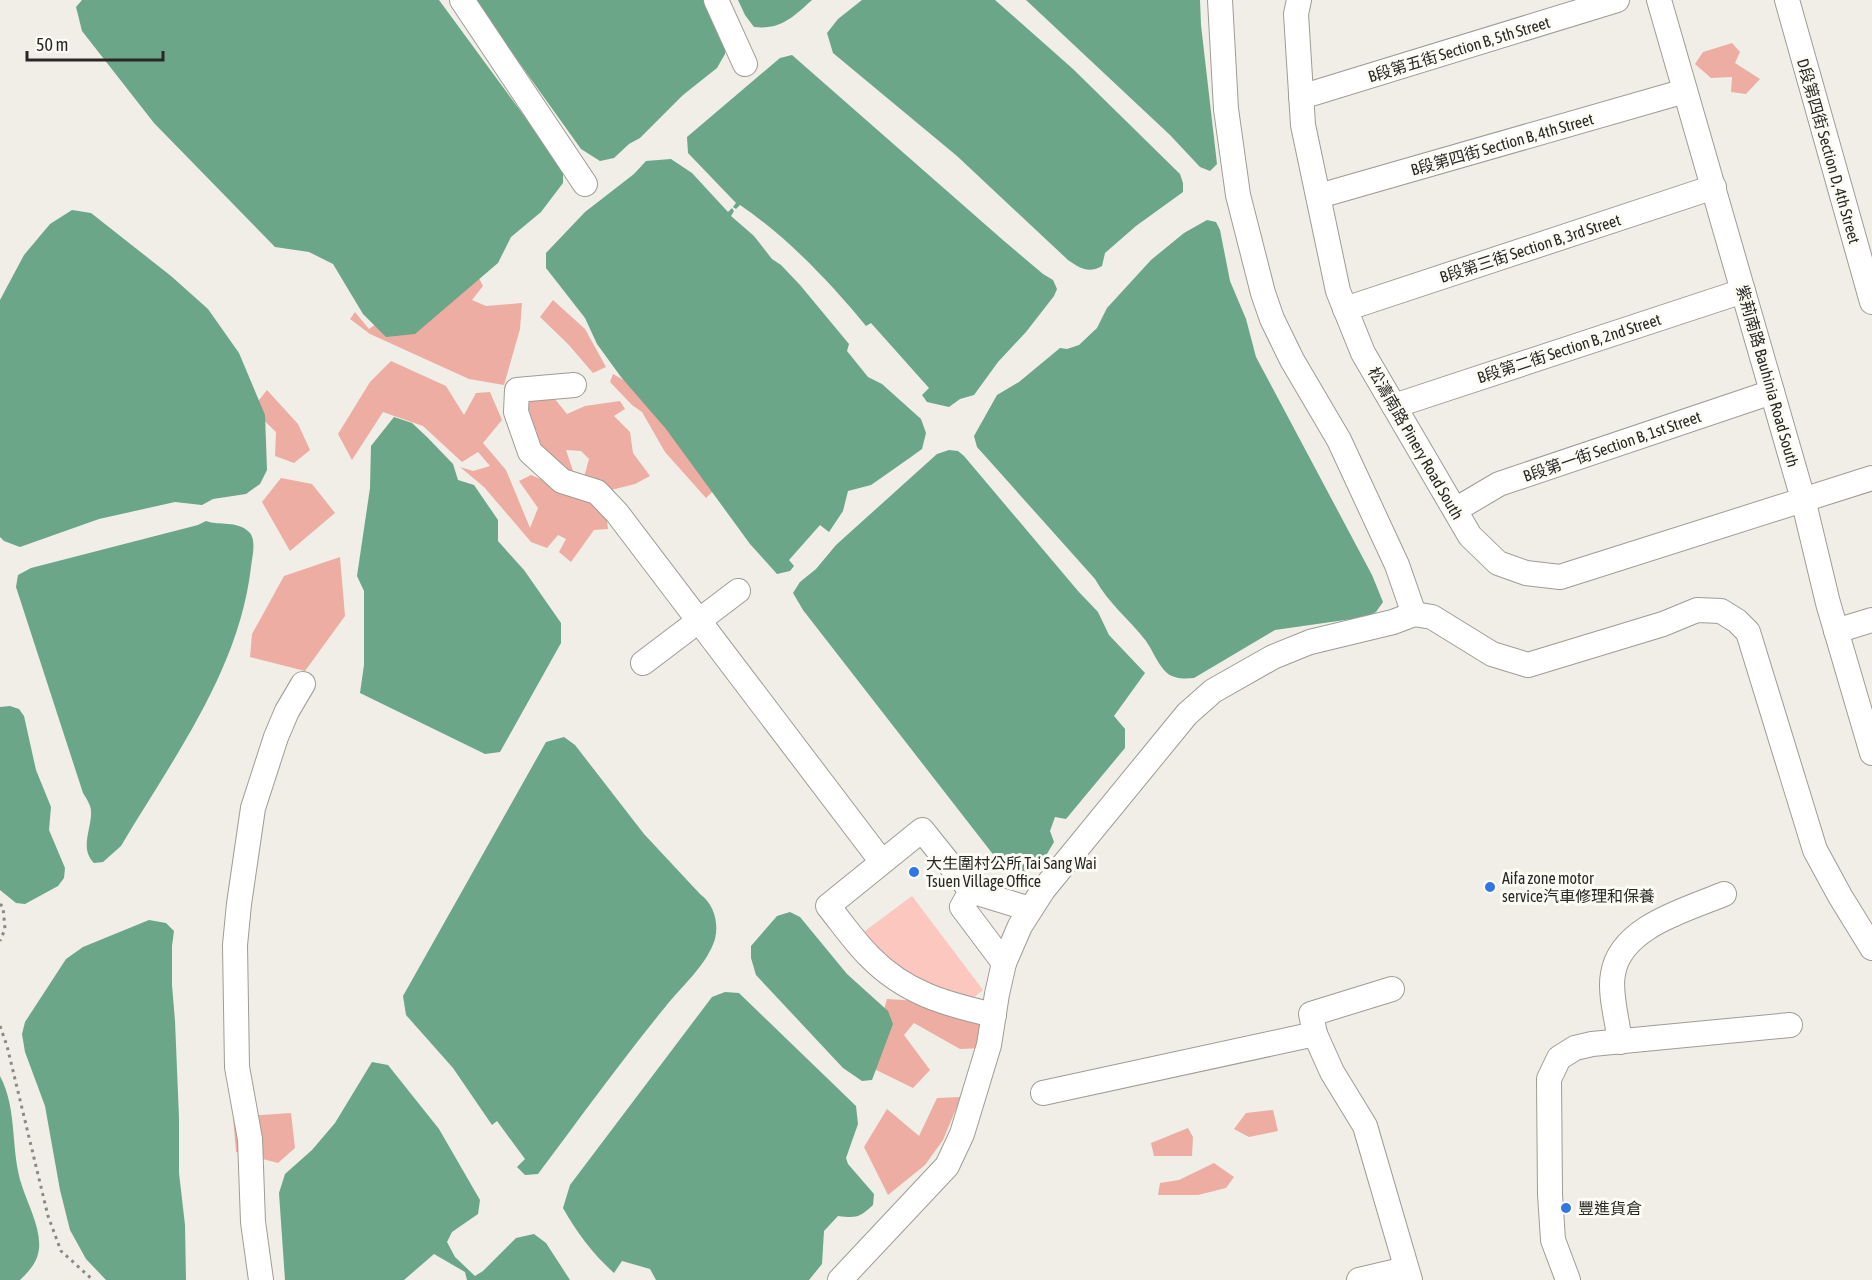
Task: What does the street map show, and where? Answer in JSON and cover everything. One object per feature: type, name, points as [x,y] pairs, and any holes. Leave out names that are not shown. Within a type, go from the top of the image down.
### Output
[{"type":"street","points":[[462,0],[585,184]]},
{"type":"street","points":[[716,0],[745,64]]},
{"type":"street","points":[[1220,0],[1226,109],[1238,195],[1263,294],[1272,319],[1292,360],[1339,440],[1397,565],[1413,614]]},
{"type":"street","name":"松濤南路 Pinery Road South","points":[[1299,0],[1296,14],[1303,125],[1338,291],[1363,353],[1470,536],[1498,563],[1526,573],[1560,577],[1872,478]]},
{"type":"street","name":"B段第五街 Section B, 5th Street","points":[[1301,97],[1617,0]]},
{"type":"street","name":"紫荊南路 Bauhinia Road South","points":[[1659,0],[1803,499],[1836,631],[1872,753]]},
{"type":"street","name":"D段第四街 Section D, 4th Street","points":[[1787,0],[1872,302]]},
{"type":"street","name":"B段第四街 Section B, 4th Street","points":[[1319,196],[1685,91]]},
{"type":"street","name":"B段第三街 Section B, 3rd Street","points":[[1345,309],[1714,187]]},
{"type":"street","name":"B段第二街 Section B, 2nd Street","points":[[1394,406],[1743,291]]},
{"type":"street","points":[[574,385],[517,390],[516,412],[530,452],[562,481],[597,492],[617,513],[882,862]]},
{"type":"street","name":"B段第一街 Section B, 1st Street","points":[[1455,510],[1499,484],[1772,392]]},
{"type":"street","points":[[643,663],[738,591]]},
{"type":"street","points":[[840,1280],[947,1166],[963,1134],[989,1045],[1004,963],[1030,909],[1057,872],[1179,723],[1213,691],[1272,657],[1310,642],[1393,622],[1413,614],[1431,617],[1492,654],[1528,664],[1663,624],[1697,610],[1721,611],[1737,621],[1748,632],[1815,850],[1872,948]]},
{"type":"street","points":[[1836,631],[1872,620]]},
{"type":"street","points":[[261,1280],[253,1222],[250,1139],[237,1067],[235,945],[254,808],[276,736],[303,684]]},
{"type":"street","points":[[993,1015],[943,1003],[916,991],[890,975],[868,956],[828,906],[922,830],[971,891],[1030,909]]},
{"type":"street","points":[[971,891],[962,907],[1004,963]]},
{"type":"street","points":[[1620,1042],[1612,974],[1621,951],[1635,936],[1657,922],[1724,894]]},
{"type":"street","points":[[1043,1094],[1313,1024],[1392,989]]},
{"type":"street","points":[[1313,1024],[1332,1072],[1365,1126],[1408,1274],[1359,1280]]},
{"type":"street","points":[[1569,1280],[1553,1240],[1550,1194],[1549,1079],[1559,1058],[1575,1048],[1592,1044],[1790,1025]]},
{"type":"path","points":[[0,904],[3,907],[5,929],[0,941]]},
{"type":"path","points":[[0,1026],[7,1046],[48,1216],[61,1251],[93,1280]]},
{"type":"shaded area","points":[[82,0],[439,0],[563,169],[563,183],[541,212],[511,237],[498,263],[415,334],[386,337],[363,314],[333,264],[309,252],[275,247],[154,123],[82,31],[76,7]]},
{"type":"shaded area","points":[[476,0],[713,0],[727,34],[725,54],[717,68],[683,95],[640,138],[629,144],[614,158],[600,161],[581,149]]},
{"type":"shaded area","points":[[738,0],[812,0],[786,21],[772,26],[754,27]]},
{"type":"shaded area","points":[[862,0],[995,0],[1073,69],[1180,174],[1183,192],[1136,226],[1105,253],[1102,266],[1088,270],[1076,265],[957,156],[833,53],[827,33],[838,19]]},
{"type":"shaded area","points":[[1026,0],[1200,0],[1217,164],[1210,171],[1200,167],[1170,135]]},
{"type":"shaded area","points":[[1732,43],[1740,52],[1735,63],[1760,79],[1746,94],[1731,92],[1732,77],[1711,78],[1695,64],[1703,52]]},
{"type":"shaded area","points":[[792,55],[1004,241],[1053,280],[1057,289],[1054,296],[1026,332],[998,362],[974,395],[960,399],[949,407],[927,402],[922,395],[929,388],[871,323],[866,326],[823,277],[774,231],[740,205],[736,209],[733,207],[736,203],[688,153],[687,137],[780,58]]},
{"type":"shaded area","points":[[671,159],[692,173],[728,212],[732,208],[734,211],[731,216],[754,236],[772,259],[800,285],[849,344],[847,351],[868,377],[882,384],[921,419],[926,433],[922,449],[871,485],[848,491],[843,511],[829,532],[820,525],[789,560],[794,566],[790,571],[777,574],[750,544],[666,429],[621,377],[597,344],[585,318],[546,268],[546,253],[585,212],[634,174],[646,161]]},
{"type":"shaded area","points":[[72,210],[91,213],[171,276],[208,309],[239,353],[265,415],[267,470],[260,484],[246,494],[213,499],[202,505],[175,502],[99,519],[20,547],[0,537],[0,300],[24,255],[50,224]]},
{"type":"shaded area","points":[[1207,220],[1216,222],[1220,230],[1230,281],[1246,319],[1256,357],[1372,575],[1383,602],[1376,612],[1366,617],[1275,630],[1194,678],[1183,678],[1173,676],[1164,670],[1146,641],[1106,596],[1095,579],[977,447],[974,436],[997,395],[1019,382],[1060,348],[1067,349],[1079,345],[1097,328],[1107,308],[1151,260],[1184,233]]},
{"type":"shaded area","points":[[476,272],[483,286],[472,300],[486,306],[522,303],[520,329],[504,385],[469,379],[370,334],[350,319],[355,312],[369,329],[386,317]]},
{"type":"shaded area","points":[[553,300],[585,329],[606,367],[593,373],[540,317]]},
{"type":"shaded area","points":[[391,361],[446,386],[464,415],[476,393],[490,392],[502,420],[483,443],[506,470],[530,528],[538,508],[519,481],[531,475],[600,504],[608,529],[594,530],[571,562],[559,552],[566,539],[558,535],[547,548],[531,542],[484,487],[460,467],[473,471],[490,466],[478,452],[462,462],[423,426],[383,412],[352,460],[338,434],[370,382]]},
{"type":"shaded area","points":[[613,374],[638,388],[716,488],[706,498],[665,452],[642,412],[610,382]]},
{"type":"shaded area","points":[[545,387],[567,414],[585,406],[620,401],[625,409],[614,416],[630,432],[633,453],[650,476],[635,484],[607,491],[584,477],[589,459],[581,451],[566,450],[577,483],[530,452],[537,432],[516,398]]},
{"type":"shaded area","points":[[267,390],[298,424],[310,450],[294,463],[275,456],[276,432],[252,409]]},
{"type":"shaded area","points":[[394,417],[412,423],[453,464],[458,480],[474,485],[498,520],[498,541],[524,570],[561,623],[561,643],[500,752],[485,754],[360,693],[364,665],[364,591],[357,576],[370,488],[371,446]]},
{"type":"shaded area","points":[[949,450],[958,451],[964,456],[1098,612],[1109,635],[1145,673],[1114,716],[1125,729],[1125,748],[1066,819],[1055,817],[1050,831],[1054,842],[1040,865],[1024,873],[1007,867],[992,853],[803,610],[793,593],[800,582],[816,569],[836,545],[937,454]]},
{"type":"shaded area","points":[[281,478],[312,484],[335,513],[290,551],[262,502]]},
{"type":"shaded area","points":[[206,521],[239,526],[249,532],[253,539],[253,554],[244,605],[233,642],[201,712],[121,846],[103,862],[94,863],[87,851],[90,806],[83,793],[16,587],[18,575],[31,568]]},
{"type":"shaded area","points":[[340,557],[345,616],[305,671],[250,657],[252,634],[284,576]]},
{"type":"shaded area","points":[[10,706],[19,709],[24,716],[36,770],[51,807],[49,830],[65,868],[64,878],[58,886],[25,904],[16,903],[0,890],[0,707]]},
{"type":"shaded area","points":[[564,737],[575,745],[644,834],[709,903],[716,920],[716,933],[706,958],[633,1048],[538,1174],[525,1175],[517,1167],[525,1159],[497,1121],[492,1125],[453,1068],[406,1015],[403,996],[546,742]]},
{"type":"shaded area","points":[[912,896],[983,990],[969,1001],[898,971],[861,934]]},
{"type":"shaded area","points":[[790,912],[800,917],[847,974],[888,1011],[893,1024],[872,1080],[862,1081],[843,1068],[756,975],[751,958],[751,946],[777,916]]},
{"type":"shaded area","points":[[149,920],[166,923],[174,931],[172,985],[179,1118],[179,1173],[185,1225],[186,1280],[106,1280],[86,1259],[70,1230],[60,1190],[45,1106],[25,1052],[22,1034],[25,1022],[66,959],[83,947]]},
{"type":"shaded area","points":[[725,992],[739,993],[856,1106],[858,1124],[846,1158],[848,1164],[874,1194],[873,1205],[857,1216],[838,1216],[824,1231],[822,1264],[809,1280],[656,1280],[650,1269],[622,1261],[614,1273],[586,1242],[563,1208],[570,1185],[712,997]]},
{"type":"shaded area","points":[[887,999],[919,1001],[978,1011],[982,1048],[960,1049],[914,1023],[904,1035],[930,1070],[913,1088],[868,1066]]},
{"type":"shaded area","points":[[372,1062],[388,1065],[439,1129],[480,1200],[478,1214],[452,1232],[447,1242],[455,1257],[475,1276],[516,1238],[534,1234],[546,1243],[570,1280],[467,1280],[465,1272],[434,1254],[404,1280],[285,1280],[279,1193],[285,1174],[312,1150],[335,1123]]},
{"type":"shaded area","points":[[0,1076],[6,1089],[12,1116],[18,1172],[39,1241],[35,1262],[20,1280],[0,1280]]},
{"type":"shaded area","points":[[961,1097],[943,1140],[925,1165],[888,1195],[864,1147],[887,1109],[919,1136],[937,1098]]},
{"type":"shaded area","points":[[1273,1110],[1278,1131],[1249,1137],[1234,1129],[1246,1113]]},
{"type":"shaded area","points":[[291,1113],[295,1148],[278,1163],[236,1152],[233,1117]]},
{"type":"shaded area","points":[[1188,1128],[1193,1137],[1192,1156],[1154,1156],[1151,1143]]},
{"type":"shaded area","points":[[1214,1163],[1234,1177],[1226,1188],[1198,1195],[1158,1195],[1160,1183],[1179,1180]]},
{"type":"place","name":"大生圍村公所 Tai Sang Wai Tsuen Village Office","points":[[914,872]]},
{"type":"place","name":"Aifa zone motor service汽車修理和保養","points":[[1490,887]]},
{"type":"place","name":"豐進貨倉","points":[[1566,1208]]}]
